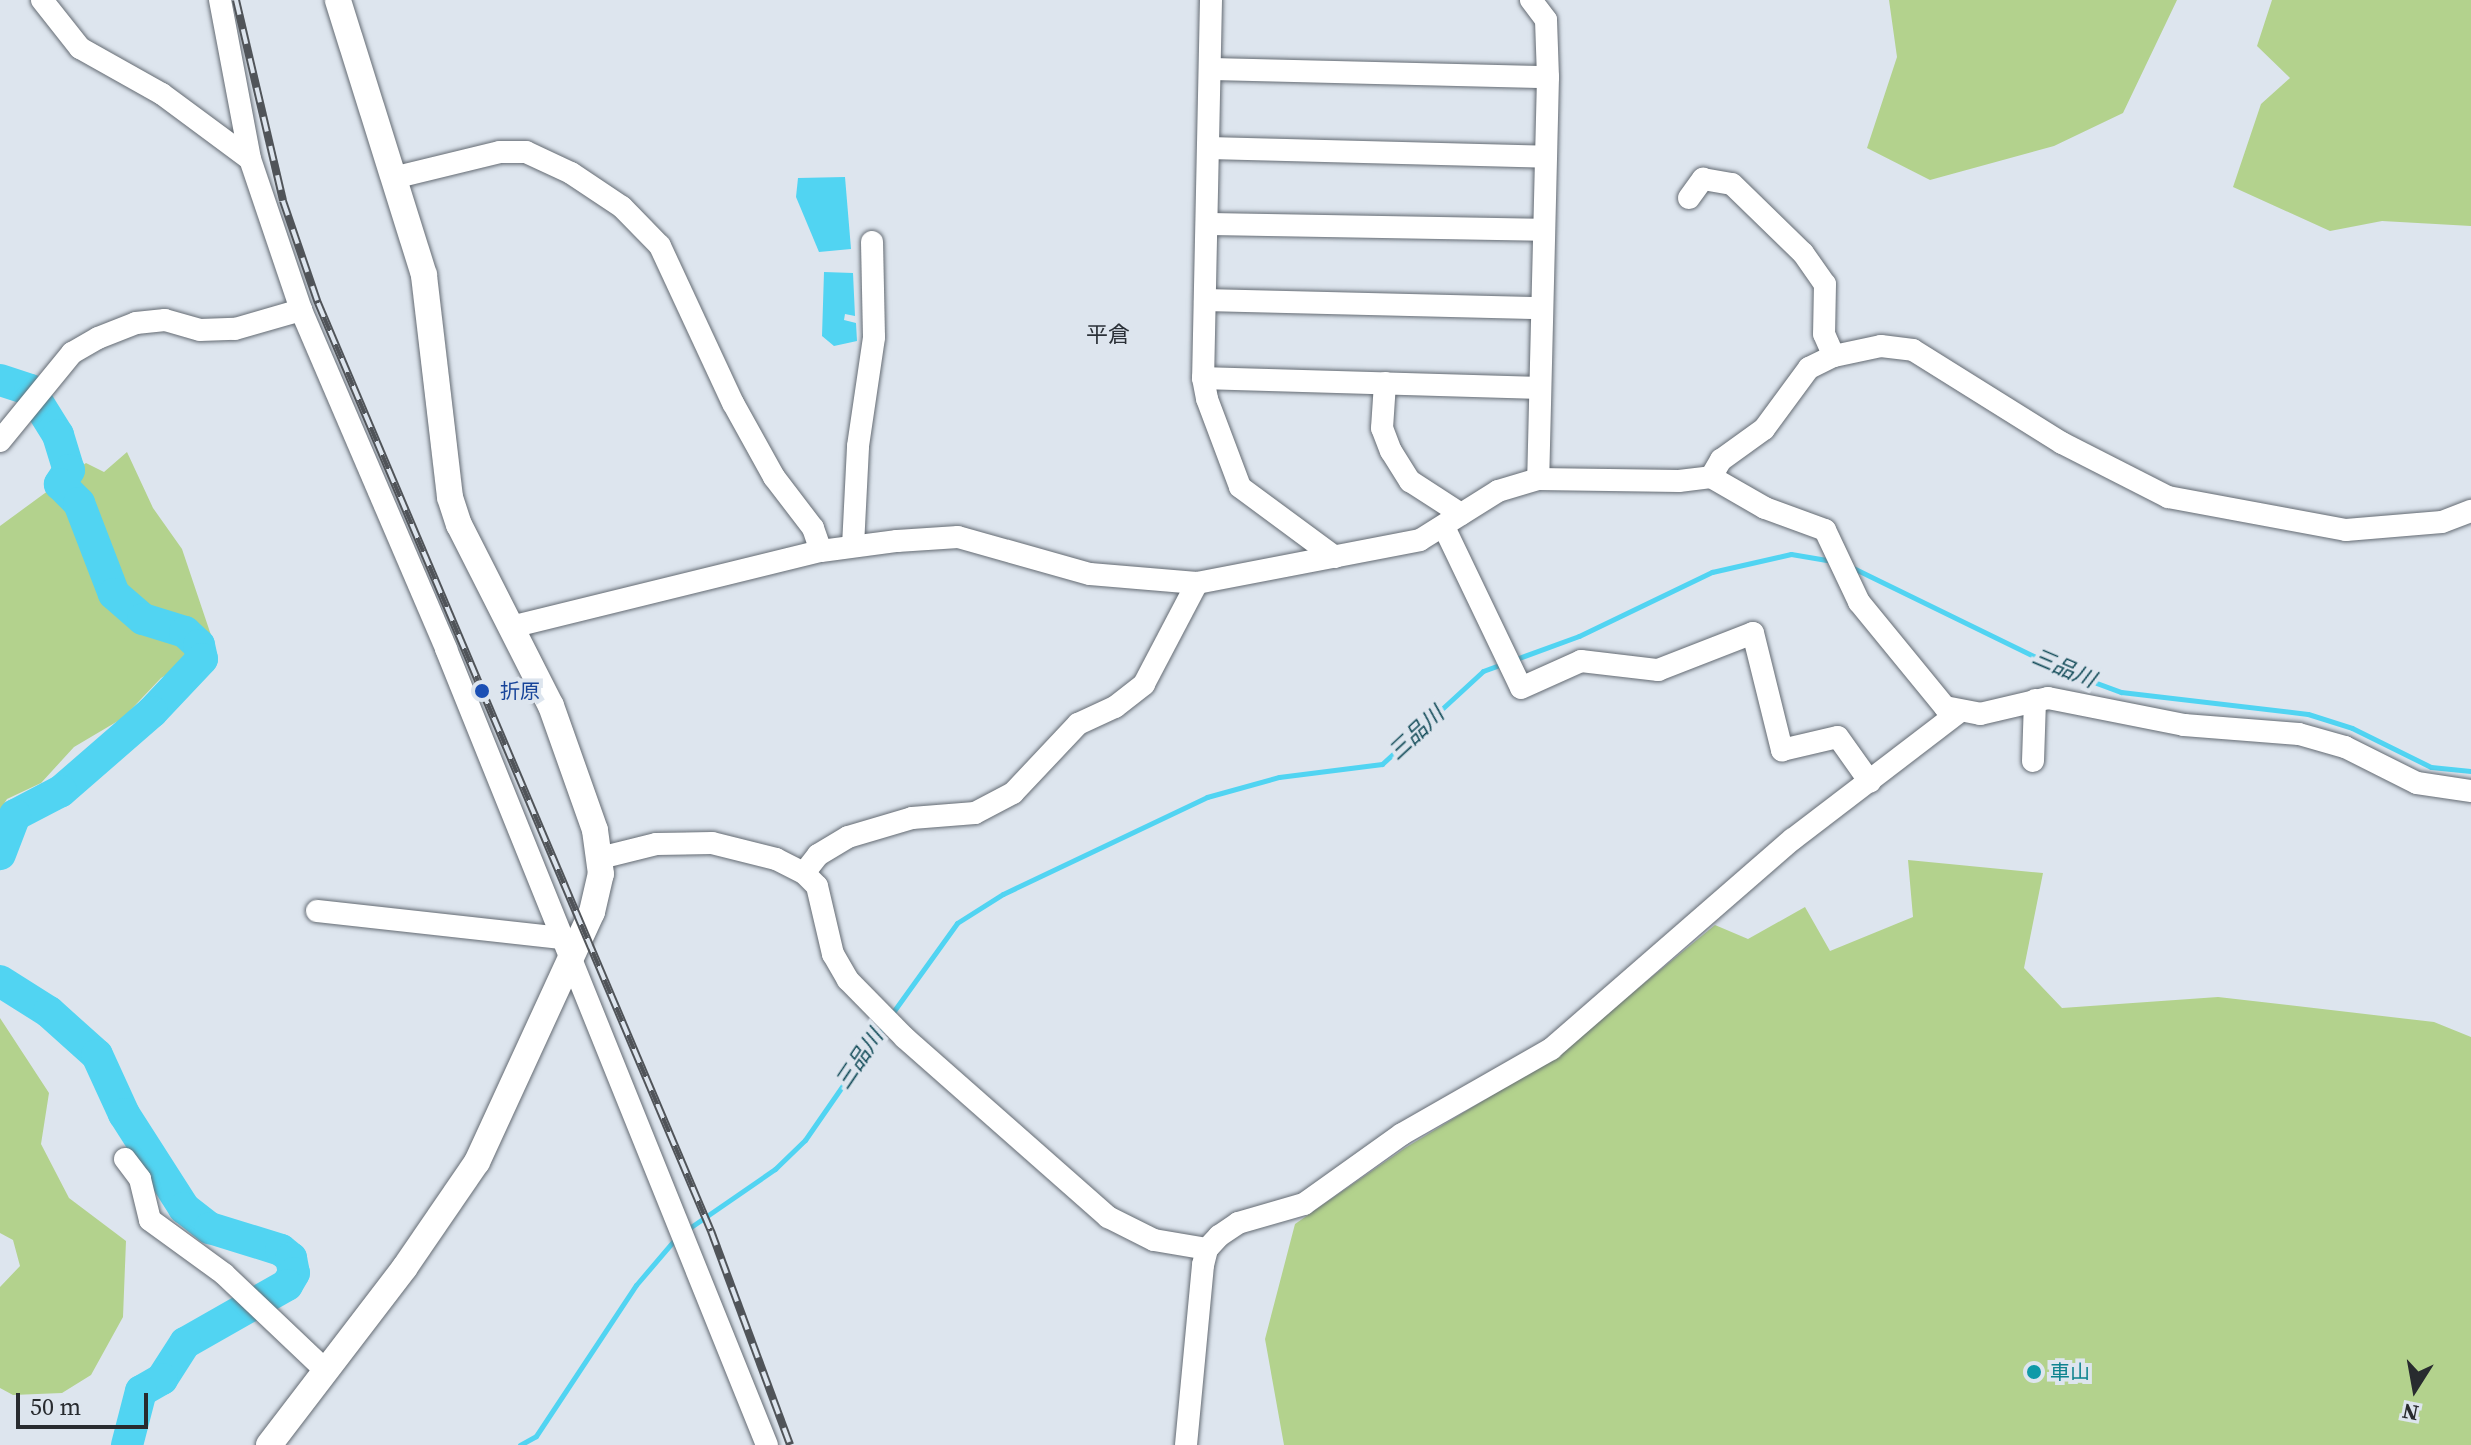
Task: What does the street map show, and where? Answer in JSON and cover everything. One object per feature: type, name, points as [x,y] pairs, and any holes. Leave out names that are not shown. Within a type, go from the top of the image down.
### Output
[{"type":"street","points":[[42,0],[80,48],[162,94],[250,159]]},
{"type":"street","points":[[220,0],[250,159],[301,310],[446,649],[767,1445]]},
{"type":"street","points":[[269,1445],[324,1369],[405,1267],[477,1162],[525,1066],[565,948],[592,912],[600,858],[551,706],[450,497],[424,275],[338,0]]},
{"type":"street","points":[[1211,0],[1213,69],[1203,378],[1240,487],[1335,557]]},
{"type":"street","points":[[1531,0],[1546,20],[1548,77],[1538,479]]},
{"type":"street","points":[[1213,69],[1548,77]]},
{"type":"street","points":[[1210,148],[1546,157]]},
{"type":"street","points":[[393,178],[500,152],[526,152],[571,173],[622,207],[660,246],[733,403],[774,477],[813,528],[821,551]]},
{"type":"street","points":[[1689,198],[1703,179],[1732,184],[1803,253],[1825,284],[1824,334],[1834,356]]},
{"type":"street","points":[[1207,224],[1543,230]]},
{"type":"street","points":[[853,546],[858,446],[874,337],[872,242]]},
{"type":"street","points":[[1205,300],[1542,308]]},
{"type":"street","points":[[4,437],[41,386],[72,353],[136,323],[165,320],[200,330],[235,329],[301,310]]},
{"type":"street","points":[[1711,477],[1721,460],[1764,429],[1809,368],[1834,356],[1881,346],[1913,350],[2062,443],[2181,500],[2346,530],[2442,522],[2471,511]]},
{"type":"street","points":[[1203,378],[1539,388]]},
{"type":"street","points":[[1385,383],[1382,428],[1391,451],[1410,481],[1453,520],[1519,685],[1581,661],[1658,670],[1753,633],[1782,750],[1838,737],[1870,782]]},
{"type":"street","points":[[511,627],[821,551],[958,537],[1090,574],[1197,583],[1420,540],[1498,491],[1538,479],[1679,481],[1711,477],[1765,508],[1825,530],[1859,602],[1945,707],[1980,714],[2035,700],[2184,725],[2321,738],[2417,783],[2471,791]]},
{"type":"street","points":[[804,873],[818,855],[848,837],[912,818],[975,813],[1013,793],[1078,724],[1115,707],[1144,684],[1197,583]]},
{"type":"street","points":[[2033,761],[2035,700]]},
{"type":"street","points":[[1186,1445],[1207,1249],[1238,1223],[1304,1204],[1402,1134],[1551,1049],[1793,839],[1959,712]]},
{"type":"street","points":[[600,858],[656,844],[700,842],[776,859],[804,873],[817,886],[833,954],[872,1005],[905,1038],[1108,1217],[1154,1240],[1207,1249]]},
{"type":"street","points":[[317,911],[565,948]]},
{"type":"street","points":[[125,1159],[140,1179],[150,1220],[268,1314],[324,1369]]},
{"type":"green space","points":[[1889,0],[2177,0],[2123,113],[2054,146],[1930,180],[1867,148],[1897,57]]},
{"type":"green space","points":[[2272,0],[2471,0],[2471,226],[2382,221],[2330,231],[2233,187],[2261,104],[2290,78],[2257,46]]},
{"type":"green space","points":[[127,452],[153,508],[182,549],[215,647],[161,678],[123,718],[74,747],[41,783],[7,799],[0,810],[0,526],[86,463],[104,472]]},
{"type":"green space","points":[[1908,860],[2043,873],[2024,968],[2062,1008],[2218,997],[2434,1022],[2471,1037],[2471,1445],[1284,1445],[1265,1339],[1295,1224],[1405,1148],[1552,1059],[1715,925],[1748,939],[1805,907],[1830,951],[1913,917]]},
{"type":"green space","points":[[0,1018],[49,1093],[41,1144],[69,1198],[126,1241],[123,1317],[91,1375],[62,1393],[13,1395],[0,1388],[0,1287],[20,1266],[13,1240],[0,1233]]},
{"type":"water","points":[[845,177],[851,249],[819,252],[796,197],[798,178]]},
{"type":"water","points":[[824,272],[853,273],[855,316],[845,314],[844,320],[856,323],[857,341],[834,346],[822,336]]},
{"type":"waterway","points":[[0,380],[30,390],[58,435],[69,470],[60,484],[79,503],[114,594],[143,619],[185,632],[199,645],[202,659],[152,712],[61,791],[15,815],[0,854]]},
{"type":"waterway","name":"三品川","points":[[1516,659],[1579,636],[1712,572],[1791,554],[1832,561]]},
{"type":"waterway","name":"三品川","points":[[1849,566],[2064,671],[2121,692],[2308,714],[2352,728],[2431,767],[2471,771]]},
{"type":"waterway","name":"三品川","points":[[891,1015],[957,923],[1003,894],[1207,797],[1279,777],[1382,764],[1483,671],[1502,664]]},
{"type":"waterway","points":[[0,981],[49,1012],[97,1055],[124,1114],[184,1208],[210,1228],[281,1250],[291,1258],[294,1273],[287,1285],[185,1343],[162,1379],[141,1391],[127,1445]]},
{"type":"waterway","name":"三品川","points":[[688,1229],[775,1169],[805,1140],[884,1026]]},
{"type":"waterway","name":"三品川","points":[[520,1445],[536,1436],[636,1285],[676,1238]]},
{"type":"railway","points":[[236,0],[283,201],[318,303],[711,1231],[790,1445]]},
{"type":"place","name":"折原","points":[[482,691]]},
{"type":"place","name":"車山","points":[[2034,1372]]},
{"type":"district","name":"平倉","points":[[1108,335]]}]
